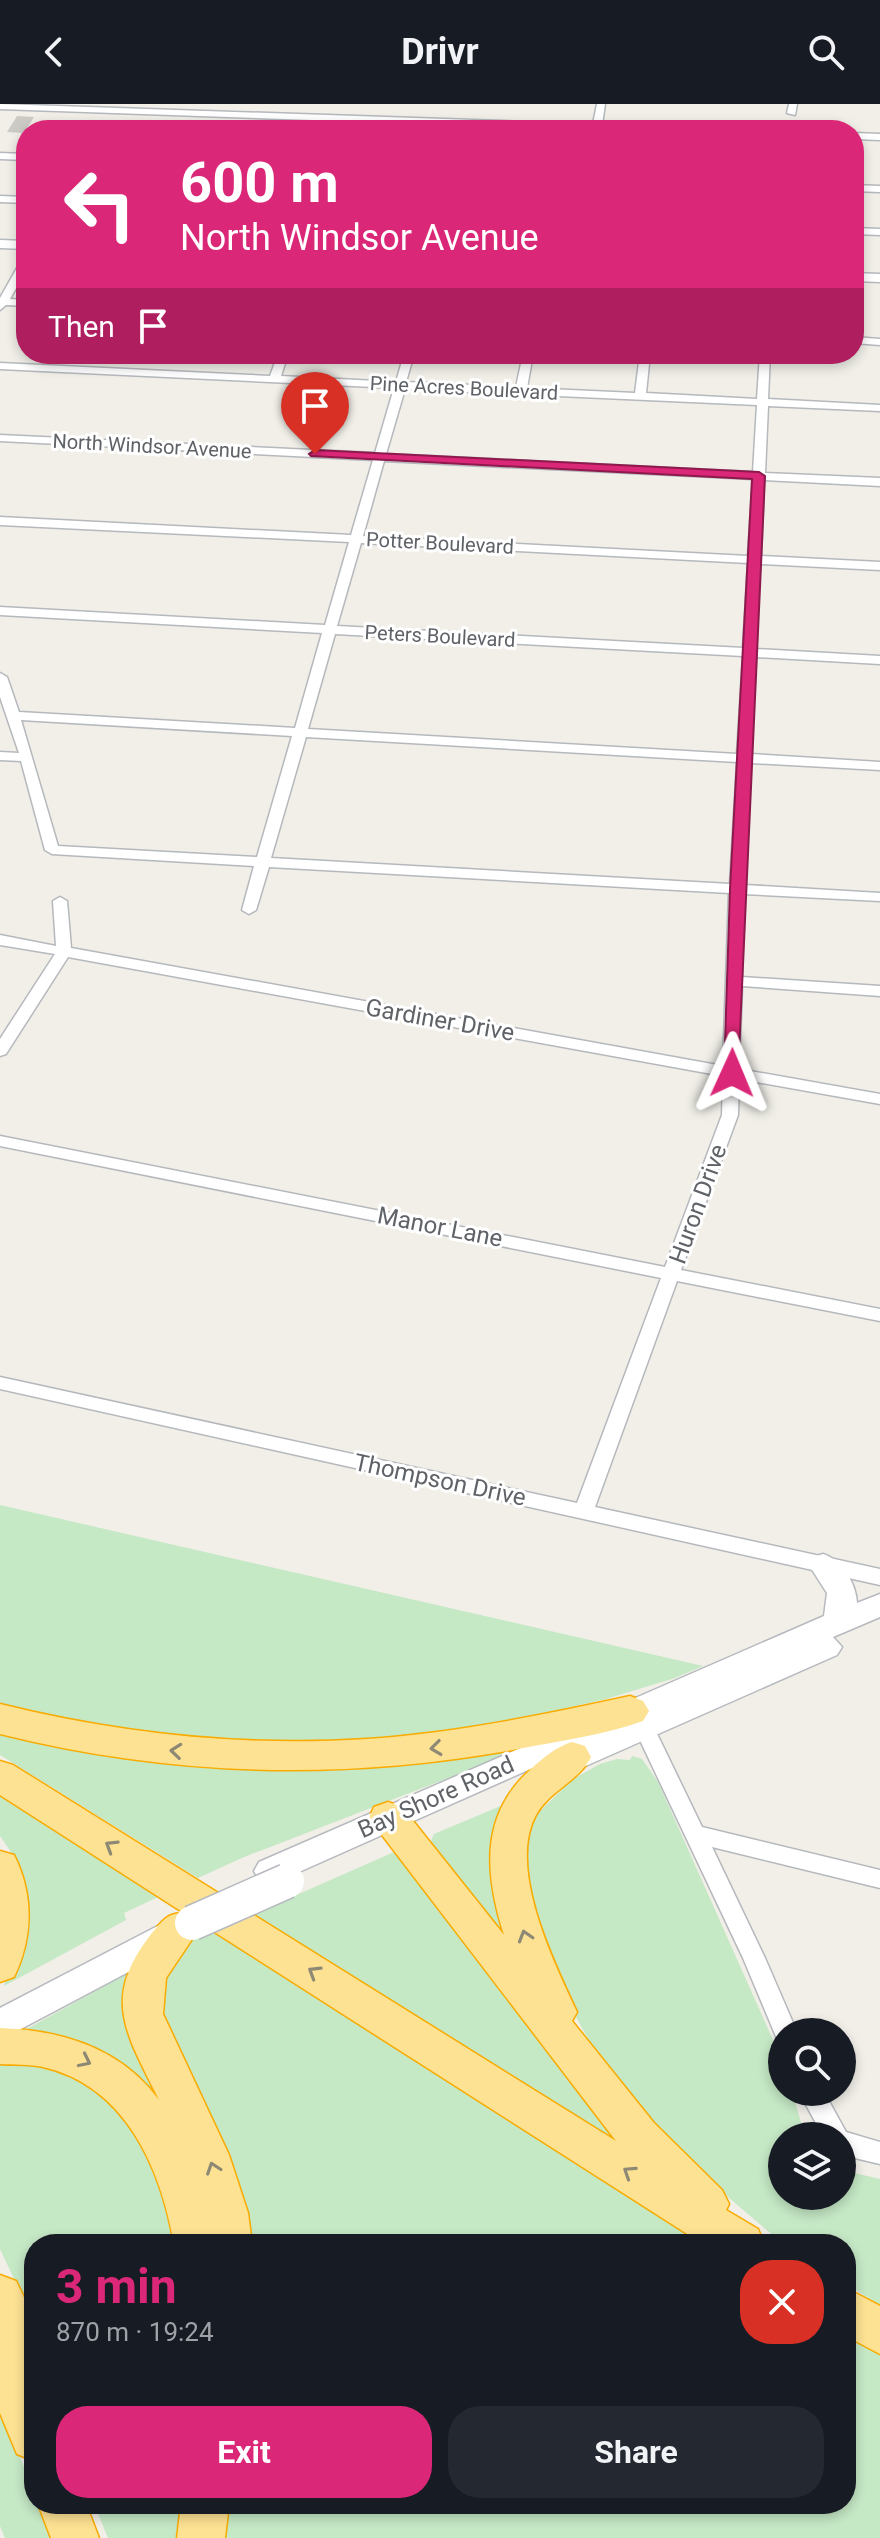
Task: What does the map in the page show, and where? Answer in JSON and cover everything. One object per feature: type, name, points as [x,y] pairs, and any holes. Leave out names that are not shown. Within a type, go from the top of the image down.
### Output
[{"type":"highway","points":[[0,1719],[75,1736],[155,1749],[244,1756],[318,1756],[462,1744],[636,1715]]},
{"type":"highway","points":[[572,1757],[519,1808],[512,1824],[508,1848],[513,1891],[527,1944],[578,2058]]},
{"type":"highway","points":[[0,1776],[726,2234]]},
{"type":"highway","points":[[393,1825],[653,2153],[740,2234]]},
{"type":"highway","points":[[0,1867],[8,1892],[11,1918],[9,1940],[0,1965]]},
{"type":"highway","points":[[183,1921],[149,1968],[142,1990],[142,2014],[209,2158],[227,2217],[229,2234]]},
{"type":"highway","points":[[0,2046],[34,2046],[73,2055],[105,2073],[126,2091],[151,2122],[173,2159],[188,2199],[194,2234]]},
{"type":"highway","points":[[0,2296],[24,2347]]},
{"type":"highway","points":[[856,2316],[880,2332]]},
{"type":"highway","points":[[0,2359],[24,2415]]},
{"type":"highway","points":[[66,2514],[75,2538]]},
{"type":"highway","points":[[201,2538],[204,2514]]},
{"type":"main road","points":[[823,1565],[839,1584],[844,1596],[844,1605],[835,1624]]},
{"type":"main road","name":"Bay Shore Road","points":[[0,2006],[279,1876],[880,1605]]},
{"type":"main road","name":"Bay Shore Road","points":[[393,1825],[572,1757],[636,1715],[880,1624]]},
{"type":"main road","name":"Bay Shore Road","points":[[0,2025],[183,1921]]},
{"type":"street","points":[[0,106],[258,120]]},
{"type":"street","points":[[1,304],[16,278]]},
{"type":"street","points":[[274,379],[279,364]]},
{"type":"street","points":[[249,910],[406,364]]},
{"type":"street","points":[[521,391],[526,364]]},
{"type":"street","points":[[640,396],[644,364]]},
{"type":"street","name":"Huron Drive","points":[[583,1512],[730,1115],[737,889],[765,364]]},
{"type":"street","name":"Pine Acres Boulevard","points":[[0,366],[123,367],[274,379],[880,408]]},
{"type":"street","name":"North Windsor Avenue","points":[[0,438],[880,482]]},
{"type":"street","name":"Potter Boulevard","points":[[0,521],[880,566]]},
{"type":"street","name":"Peters Boulevard","points":[[0,611],[880,660]]},
{"type":"street","points":[[1,679],[27,757],[52,850],[880,897]]},
{"type":"street","points":[[14,716],[880,766]]},
{"type":"street","points":[[0,756],[27,757]]},
{"type":"street","points":[[0,1051],[64,952],[60,901]]},
{"type":"street","name":"Gardiner Drive","points":[[0,940],[880,1099]]},
{"type":"street","points":[[735,981],[880,991]]},
{"type":"street","name":"Manor Lane","points":[[0,1141],[880,1315]]},
{"type":"street","name":"Thompson Drive","points":[[0,1383],[880,1577]]},
{"type":"street","points":[[636,1715],[779,2018]]},
{"type":"street","points":[[694,1834],[880,1879]]},
{"type":"street","points":[[856,2148],[880,2153]]},
{"type":"green space","points":[[0,1505],[703,1666],[606,1699],[400,1746],[168,1741],[0,1708]]},
{"type":"green space","points":[[0,1727],[127,1755],[544,1741],[244,1857],[198,1878],[0,1755]]},
{"type":"green space","points":[[632,1756],[642,1759],[658,1782],[768,2029],[768,2106],[796,2106],[801,2122],[768,2122],[768,2210],[856,2210],[856,2173],[880,2179],[880,2305],[856,2290],[856,2234],[771,2234],[686,2161],[603,2066],[549,1968],[520,1862],[533,1818],[573,1779],[600,1764],[617,1759],[630,1760]]},
{"type":"green space","points":[[0,1781],[173,1890],[124,1913],[126,1920],[4,1986],[21,1921],[11,1852],[0,1836]]},
{"type":"green space","points":[[503,1805],[529,1969],[435,1858],[441,1855],[431,1841],[434,1834]]},
{"type":"green space","points":[[394,1852],[636,2146],[611,2140],[251,1915]]},
{"type":"green space","points":[[224,1927],[701,2234],[244,2234],[157,2008],[156,1984],[182,1945]]},
{"type":"green space","points":[[139,1967],[167,2086],[149,2097],[25,2030]]},
{"type":"green space","points":[[44,2055],[142,2122],[181,2234],[24,2234],[24,2300],[0,2249],[0,2062]]},
{"type":"green space","points":[[856,2333],[880,2349],[880,2538],[220,2538],[224,2514],[856,2514]]},
{"type":"green space","points":[[0,2409],[24,2467],[24,2514],[44,2514],[54,2538],[5,2538],[0,2526]]},
{"type":"green space","points":[[98,2514],[196,2514],[194,2538],[108,2538]]},
{"type":"building","points":[[17,116],[34,117],[32,120],[16,120],[16,133],[7,132]]},
{"type":"route","points":[[315,454],[759,476],[737,889],[732,1073]]}]
